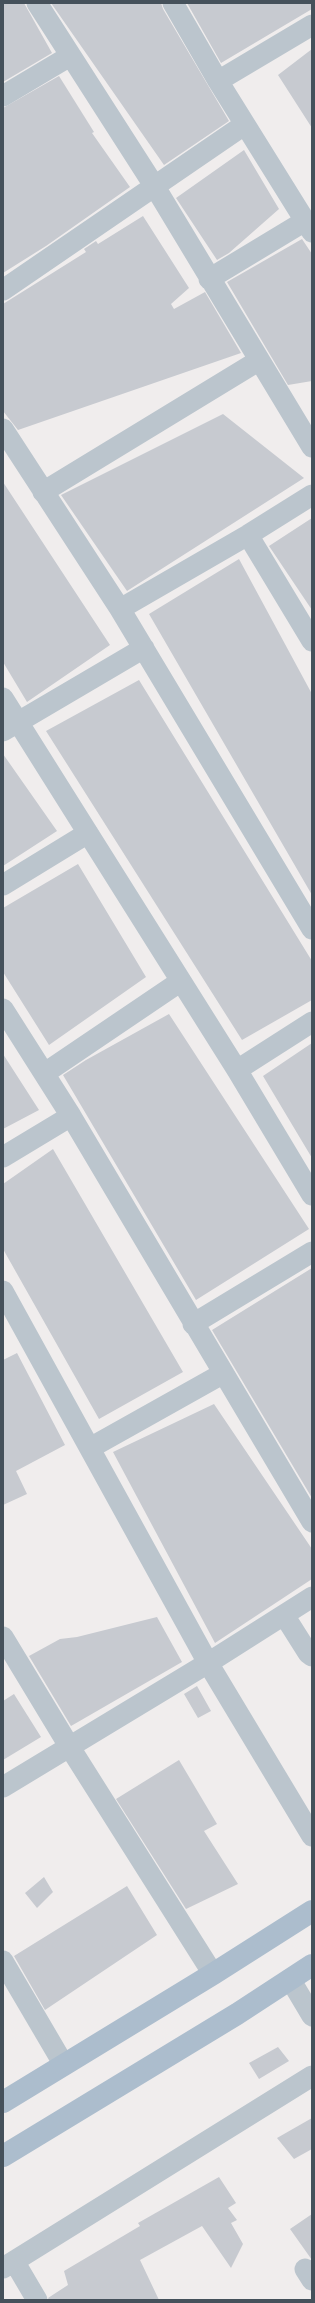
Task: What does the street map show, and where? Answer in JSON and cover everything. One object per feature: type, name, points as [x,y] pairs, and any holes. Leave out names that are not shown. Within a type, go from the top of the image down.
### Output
[{"type":"main road","points":[[3,2102],[213,1974],[312,1911]]},
{"type":"main road","points":[[3,2156],[230,2018],[312,1965]]},
{"type":"street","points":[[37,3],[155,188],[258,361],[312,447]]},
{"type":"street","points":[[173,3],[244,125],[309,226],[209,279]]},
{"type":"street","points":[[218,82],[312,25]]},
{"type":"street","points":[[3,96],[70,56]]},
{"type":"street","points":[[3,290],[155,188],[244,125]]},
{"type":"street","points":[[42,492],[258,361]]},
{"type":"street","points":[[3,429],[42,492],[120,609],[312,929]]},
{"type":"street","points":[[120,609],[248,535],[312,495]]},
{"type":"street","points":[[248,535],[312,641]]},
{"type":"street","points":[[10,726],[144,648]]},
{"type":"street","points":[[3,698],[10,726],[88,833],[237,1070],[312,1195]]},
{"type":"street","points":[[3,885],[88,833]]},
{"type":"street","points":[[45,1073],[181,981]]},
{"type":"street","points":[[3,1009],[71,1116],[222,1374],[312,1522]]},
{"type":"street","points":[[237,1070],[312,1022]]},
{"type":"street","points":[[3,1157],[71,1116]]},
{"type":"street","points":[[193,1324],[312,1252]]},
{"type":"street","points":[[3,1291],[208,1663],[312,1836]]},
{"type":"street","points":[[90,1448],[222,1374]]},
{"type":"street","points":[[3,1787],[208,1663],[312,1596]]},
{"type":"street","points":[[284,1615],[308,1653],[312,1656]]},
{"type":"street","points":[[3,1637],[69,1746],[213,1974]]},
{"type":"street","points":[[3,1961],[64,2065]]},
{"type":"street","points":[[290,1979],[312,2016]]},
{"type":"street","points":[[37,2300],[8,2265],[312,2076]]},
{"type":"building","points":[[3,3],[24,3],[52,53],[3,82]]},
{"type":"building","points":[[51,3],[161,3],[163,9],[229,121],[164,165]]},
{"type":"building","points":[[187,3],[312,3],[312,9],[221,63]]},
{"type":"building","points":[[312,49],[312,128],[278,75]]},
{"type":"building","points":[[59,76],[94,132],[92,133],[130,187],[46,246],[3,273],[3,108]]},
{"type":"building","points":[[244,150],[279,209],[229,253],[217,260],[176,198]]},
{"type":"building","points":[[143,216],[189,288],[171,304],[174,309],[205,292],[241,353],[18,430],[3,411],[3,304],[86,252],[84,249],[96,241],[98,244]]},
{"type":"building","points":[[302,239],[312,254],[312,381],[288,385],[227,282]]},
{"type":"building","points":[[223,414],[304,478],[127,591],[61,495]]},
{"type":"building","points":[[3,482],[110,645],[27,702],[3,662]]},
{"type":"building","points":[[312,518],[312,610],[269,546]]},
{"type":"building","points":[[239,559],[312,694],[312,895],[149,614]]},
{"type":"building","points":[[139,680],[312,961],[312,1000],[242,1040],[46,731]]},
{"type":"building","points":[[3,754],[57,831],[3,866]]},
{"type":"building","points":[[78,864],[146,977],[49,1045],[3,972],[3,908]]},
{"type":"building","points":[[169,1014],[309,1229],[196,1300],[63,1075],[86,1060]]},
{"type":"building","points":[[312,1043],[312,1158],[263,1076]]},
{"type":"building","points":[[3,1054],[39,1110],[3,1129]]},
{"type":"building","points":[[53,1149],[183,1372],[99,1419],[3,1249],[3,1184]]},
{"type":"building","points":[[312,1268],[312,1498],[212,1330]]},
{"type":"building","points":[[17,1353],[65,1445],[16,1471],[27,1494],[3,1505],[3,1360]]},
{"type":"building","points":[[214,1404],[312,1549],[312,1579],[215,1643],[113,1452]]},
{"type":"building","points":[[157,1617],[182,1662],[71,1726],[29,1656],[60,1639],[77,1637]]},
{"type":"building","points":[[197,1686],[211,1711],[198,1718],[184,1694]]},
{"type":"building","points":[[14,1694],[41,1737],[3,1760],[3,1701]]},
{"type":"building","points":[[179,1760],[217,1824],[204,1831],[238,1884],[186,1909],[116,1799]]},
{"type":"building","points":[[44,1877],[53,1892],[37,1908],[25,1893]]},
{"type":"building","points":[[127,1886],[157,1935],[45,2010],[14,1956]]},
{"type":"building","points":[[278,2047],[289,2061],[259,2079],[249,2063]]},
{"type":"building","points":[[312,2118],[312,2149],[294,2159],[277,2138]]},
{"type":"building","points":[[219,2177],[236,2203],[228,2208],[237,2220],[231,2223],[243,2244],[231,2268],[202,2226],[140,2260],[159,2300],[49,2300],[48,2298],[68,2285],[64,2271],[140,2226],[138,2223]]},
{"type":"building","points":[[312,2214],[312,2260],[290,2229]]}]
